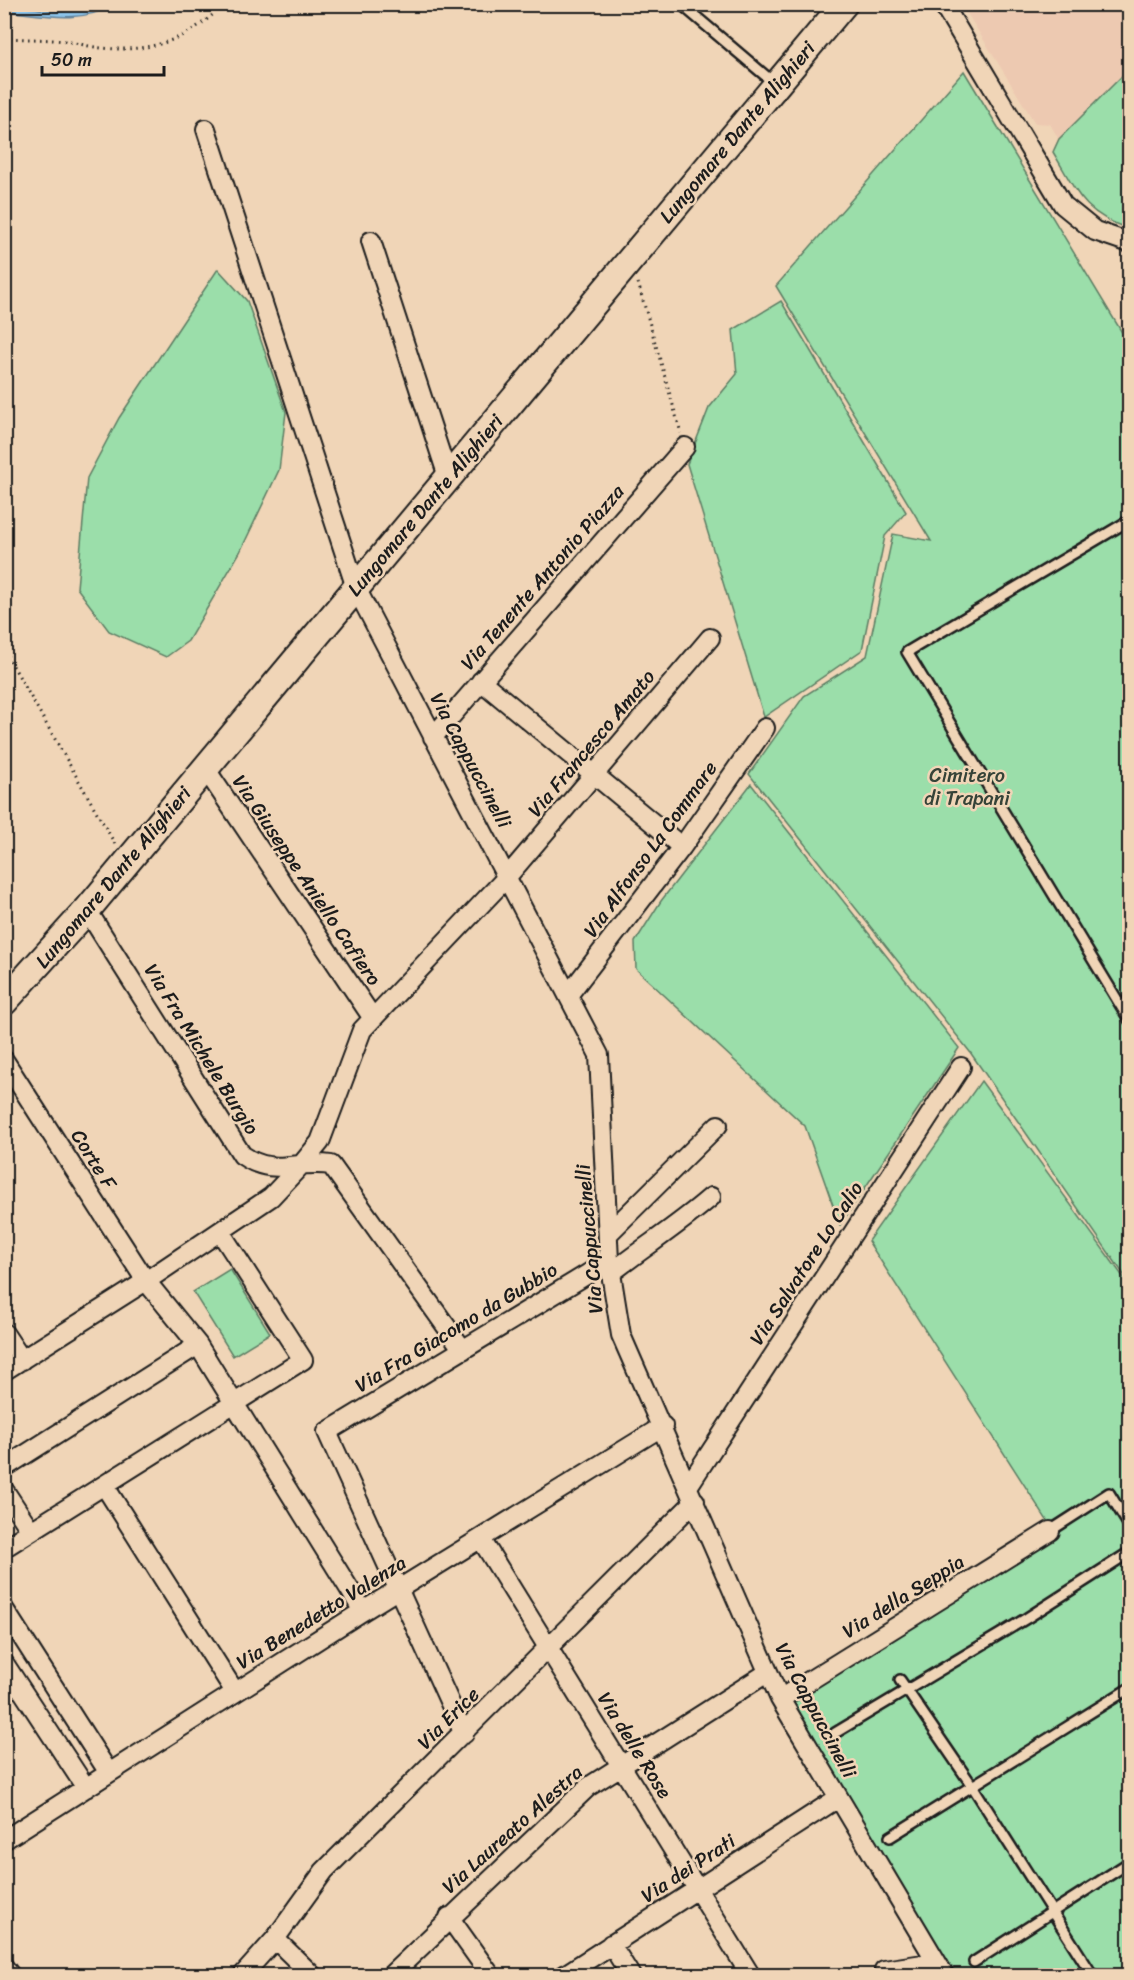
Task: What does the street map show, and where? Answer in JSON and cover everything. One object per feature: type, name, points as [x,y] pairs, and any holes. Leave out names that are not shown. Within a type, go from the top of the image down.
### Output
[{"type":"main road","name":"Lungomare Dante Alighieri","points":[[4,1002],[87,910],[844,4]]},
{"type":"street","points":[[944,4],[1063,205],[1095,231],[1130,243]]},
{"type":"street","name":"Via Cappuccinelli","points":[[206,129],[356,588],[599,1055],[610,1267],[621,1335],[663,1426],[780,1699],[941,1969]]},
{"type":"street","points":[[371,241],[448,477]]},
{"type":"street","name":"Via Tenente Antonio Piazza","points":[[433,737],[685,447]]},
{"type":"street","name":"Via Francesco Amato","points":[[372,1017],[507,877],[710,638]]},
{"type":"street","points":[[481,681],[682,848]]},
{"type":"street","name":"Via Alfonso La Commare","points":[[569,994],[682,848],[765,728]]},
{"type":"street","name":"Via Giuseppe Aniello Cafiero","points":[[205,768],[372,1017]]},
{"type":"street","name":"Via Fra Michele Burgio","points":[[87,910],[242,1155],[256,1165],[274,1168],[302,1164],[331,1165],[463,1350]]},
{"type":"street","points":[[4,1371],[13,1347],[146,1281],[221,1233],[270,1197],[320,1142],[362,1030],[372,1017]]},
{"type":"street","name":"Corte F","points":[[4,1060],[146,1281],[198,1345],[363,1611]]},
{"type":"street","name":"Via Salvatore Lo Calio","points":[[692,1493],[961,1067]]},
{"type":"street","points":[[608,1233],[718,1125]]},
{"type":"street","name":"Via Fra Giacomo da Gubbio","points":[[399,1590],[327,1432],[463,1350],[640,1250],[674,1229],[711,1197]]},
{"type":"street","points":[[4,1548],[303,1360],[221,1233]]},
{"type":"street","points":[[4,1468],[198,1345]]},
{"type":"street","name":"Via Benedetto Valenza","points":[[4,1840],[363,1611],[663,1426]]},
{"type":"street","points":[[104,1485],[235,1692]]},
{"type":"street","points":[[4,1490],[31,1531]]},
{"type":"street","name":"Via Erice","points":[[242,1976],[275,1939],[324,1871],[549,1649],[692,1493]]},
{"type":"street","name":"Via della Seppia","points":[[780,1699],[1050,1530]]},
{"type":"street","name":"Via delle Rose","points":[[481,1539],[752,1976]]},
{"type":"street","points":[[399,1590],[464,1734]]},
{"type":"street","points":[[4,1609],[109,1773]]},
{"type":"street","points":[[4,1663],[86,1788]]},
{"type":"street","name":"Via Laureato Alestra","points":[[390,1976],[449,1917],[588,1787],[767,1673]]},
{"type":"street","name":"Via dei Prati","points":[[563,1976],[838,1798]]},
{"type":"street","points":[[449,1917],[491,1976]]},
{"type":"street","points":[[275,1939],[314,1976]]},
{"type":"street","points":[[611,1944],[631,1976]]},
{"type":"street","points":[[4,1967],[10,1976]]},
{"type":"street","points":[[885,1976],[884,1970],[941,1969]]},
{"type":"lane","points":[[681,4],[776,85]]},
{"type":"lane","points":[[1130,520],[907,652],[1130,1021]]},
{"type":"lane","points":[[1050,1530],[1109,1493],[1130,1527]]},
{"type":"lane","points":[[835,1733],[1027,1618],[1129,1553]]},
{"type":"lane","points":[[900,1680],[973,1787],[1093,1976]]},
{"type":"lane","points":[[890,1837],[1130,1688]]},
{"type":"lane","points":[[974,1962],[1130,1862]]},
{"type":"path","points":[[4,38],[64,41],[103,48],[143,47],[172,41],[204,25],[224,4]]},
{"type":"path","points":[[631,258],[685,447]]},
{"type":"path","points":[[4,650],[126,863]]},
{"type":"shaded area","points":[[962,5],[1129,5],[1129,229],[1103,219],[1079,196],[1053,152],[1058,138],[1050,124],[1035,123]]},
{"type":"green space","points":[[1129,69],[1129,229],[1101,216],[1082,200],[1053,152],[1059,139]]},
{"type":"green space","name":"Cimitero di Trapani","points":[[964,71],[1129,344],[1129,1282],[970,1052],[749,774],[804,696],[867,656],[893,534],[931,541],[776,286]]},
{"type":"green space","points":[[218,269],[247,301],[286,412],[279,470],[240,552],[188,641],[166,657],[109,631],[77,588],[87,478],[119,418]]},
{"type":"green space","points":[[781,301],[906,512],[885,536],[862,650],[764,717],[687,464],[709,408],[737,374],[733,330]]},
{"type":"green space","points":[[751,784],[959,1048],[840,1225],[805,1126],[636,969],[635,942],[661,901]]},
{"type":"green space","points":[[981,1081],[1129,1285],[1129,1975],[955,1975],[787,1700],[1057,1536],[868,1241]]},
{"type":"green space","points":[[230,1269],[270,1333],[233,1356],[193,1292]]},
{"type":"water","points":[[4,5],[112,5],[87,15],[60,17],[5,11]]}]
